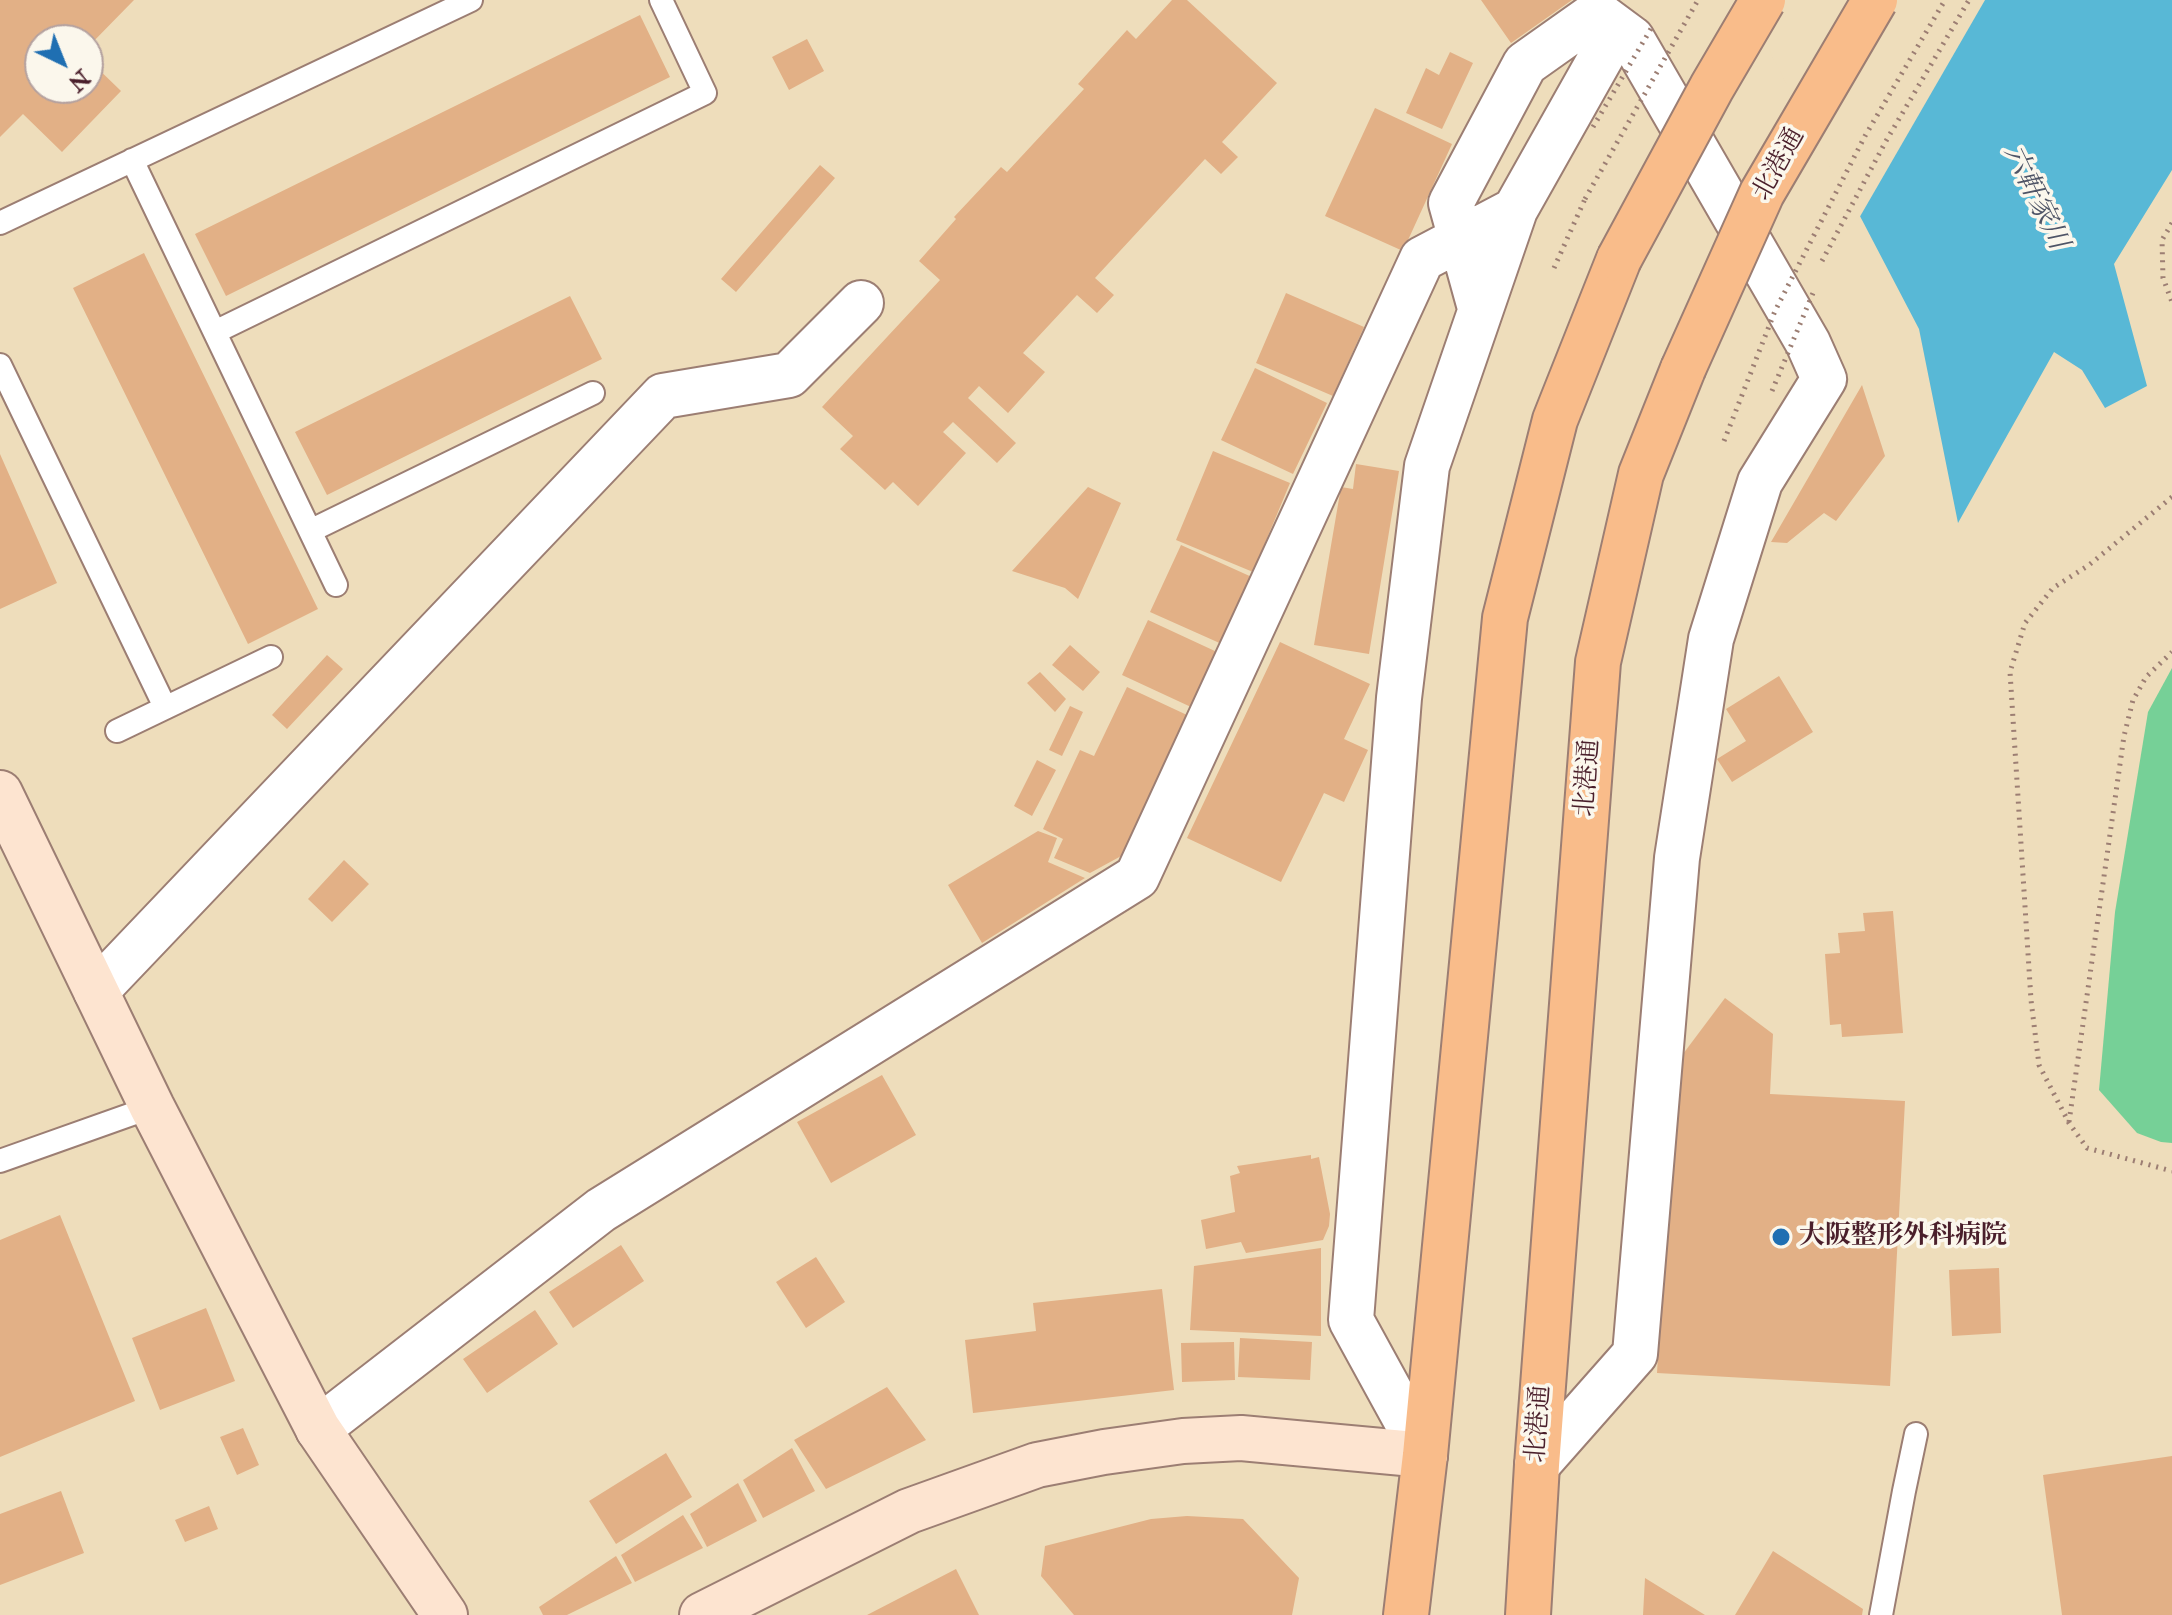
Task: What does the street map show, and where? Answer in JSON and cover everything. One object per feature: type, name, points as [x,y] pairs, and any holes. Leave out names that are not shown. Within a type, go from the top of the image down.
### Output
[{"type":"main road","points":[[1406,1615],[1425,1455],[1505,618],[1555,420],[1619,259],[1763,0]]},
{"type":"main road","name":"北港通","points":[[1528,1615],[1598,662],[1641,474],[1683,369],[1762,193],[1875,0]]},
{"type":"street","points":[[1480,308],[1451,203],[1525,64],[1597,13],[1642,33],[1808,343],[1824,379],[1760,482],[1711,639],[1677,858],[1635,1354],[1537,1465]]},
{"type":"street","points":[[1425,1455],[1351,1320],[1399,698],[1427,466],[1515,210],[1609,43],[1642,33]]},
{"type":"street","points":[[318,1429],[601,1210],[1137,877],[1422,259],[1515,210]]},
{"type":"street","points":[[96,991],[663,396],[789,375],[861,303]]},
{"type":"street","points":[[0,793],[14,853],[96,991],[152,1107],[318,1429],[445,1615]]},
{"type":"street","points":[[702,1615],[909,1511],[1037,1465],[1183,1441],[1241,1438],[1425,1455]]},
{"type":"lane","points":[[0,223],[471,0]]},
{"type":"lane","points":[[215,332],[705,93],[661,0]]},
{"type":"lane","points":[[132,160],[336,585]]},
{"type":"lane","points":[[0,365],[165,707]]},
{"type":"lane","points":[[310,531],[593,393]]},
{"type":"lane","points":[[117,731],[271,657]]},
{"type":"lane","points":[[0,1161],[152,1107]]},
{"type":"lane","points":[[1881,1615],[1916,1434]]},
{"type":"path","points":[[1585,199],[1698,0]]},
{"type":"path","points":[[1724,441],[1775,311],[1865,136],[1945,0]]},
{"type":"path","points":[[1820,264],[1886,141],[1969,0]]},
{"type":"path","points":[[1593,127],[1642,33]]},
{"type":"path","points":[[2172,223],[2162,240],[2163,278],[2172,302]]},
{"type":"path","points":[[1772,391],[1813,293]]},
{"type":"path","points":[[2172,497],[2089,565],[2053,588],[2025,623],[2010,672],[2031,1000],[2039,1065],[2069,1123],[2087,1148],[2172,1171]]},
{"type":"path","points":[[2069,1123],[2124,736],[2133,700],[2146,677],[2172,652]]},
{"type":"green space","points":[[2172,668],[2172,1143],[2137,1133],[2099,1090],[2115,912],[2148,712]]},
{"type":"water","name":"六軒家川","points":[[1747,0],[2172,0],[2172,170],[2114,264],[2147,386],[2105,408],[2082,370],[2054,352],[1958,523],[1919,329]]},
{"type":"pier","points":[[1985,0],[1858,220],[1744,2]]},
{"type":"building","points":[[0,0],[134,0],[104,31],[104,24],[24,24],[24,104],[104,104],[104,75],[121,91],[62,152],[23,114],[0,137]]},
{"type":"building","points":[[1172,0],[1187,0],[1277,83],[1222,142],[1238,157],[1221,174],[1205,159],[1095,278],[1114,295],[1097,313],[1077,295],[1023,353],[1045,372],[1008,413],[979,386],[968,398],[1016,443],[997,463],[953,422],[943,432],[966,453],[918,506],[893,482],[885,490],[840,449],[853,436],[822,407],[940,280],[919,261],[956,219],[954,217],[1001,167],[1007,172],[1084,89],[1078,84],[1127,30],[1136,39]]},
{"type":"building","points":[[1481,0],[1572,0],[1511,43]]},
{"type":"building","points":[[640,15],[670,77],[226,296],[195,234]]},
{"type":"building","points":[[807,39],[824,71],[789,90],[772,57]]},
{"type":"building","points":[[1450,52],[1473,63],[1442,129],[1406,113],[1426,68],[1439,75]]},
{"type":"building","points":[[1375,108],[1452,144],[1403,251],[1325,216]]},
{"type":"building","points":[[820,165],[835,178],[736,292],[721,279]]},
{"type":"building","points":[[144,253],[318,609],[248,644],[73,288]]},
{"type":"building","points":[[1286,293],[1364,327],[1333,396],[1256,363]]},
{"type":"building","points":[[570,296],[602,359],[327,495],[295,432]]},
{"type":"building","points":[[1255,368],[1327,403],[1293,474],[1221,440]]},
{"type":"building","points":[[1862,385],[1885,456],[1836,521],[1824,513],[1787,543],[1771,542]]},
{"type":"building","points":[[1213,451],[1290,483],[1253,572],[1176,540]]},
{"type":"building","points":[[0,454],[57,583],[0,609]]},
{"type":"building","points":[[1356,464],[1399,471],[1369,654],[1314,645],[1341,487],[1353,489]]},
{"type":"building","points":[[1088,487],[1121,503],[1078,599],[1065,588],[1012,571]]},
{"type":"building","points":[[1181,545],[1254,578],[1224,645],[1150,612]]},
{"type":"building","points":[[1148,620],[1217,652],[1191,707],[1122,675]]},
{"type":"building","points":[[1280,642],[1370,684],[1344,739],[1368,750],[1344,802],[1324,793],[1281,882],[1187,838]]},
{"type":"building","points":[[1070,645],[1100,672],[1083,691],[1052,665]]},
{"type":"building","points":[[327,655],[343,669],[287,729],[272,715]]},
{"type":"building","points":[[1040,672],[1066,699],[1055,712],[1027,683]]},
{"type":"building","points":[[1779,676],[1813,732],[1732,782],[1717,759],[1746,741],[1726,709]]},
{"type":"building","points":[[1127,687],[1187,715],[1123,855],[1090,873],[1054,858],[1063,839],[1043,829],[1080,750],[1094,756]]},
{"type":"building","points":[[1070,706],[1083,712],[1062,756],[1049,750]]},
{"type":"building","points":[[1037,760],[1056,770],[1032,816],[1014,806]]},
{"type":"building","points":[[1038,831],[1057,838],[1048,862],[1085,878],[982,943],[948,885]]},
{"type":"building","points":[[344,860],[369,884],[332,922],[308,899]]},
{"type":"building","points":[[1893,911],[1903,1033],[1842,1037],[1841,1024],[1830,1025],[1825,954],[1840,953],[1838,933],[1865,931],[1863,913]]},
{"type":"building","name":"大阪整形外科病院","points":[[1725,998],[1773,1034],[1770,1094],[1905,1101],[1890,1386],[1657,1373],[1674,1066]]},
{"type":"building","points":[[882,1075],[916,1135],[831,1183],[797,1122]]},
{"type":"building","points":[[1311,1155],[1311,1159],[1319,1157],[1330,1214],[1323,1240],[1246,1253],[1241,1242],[1206,1249],[1201,1220],[1235,1212],[1230,1176],[1240,1173],[1237,1166]]},
{"type":"building","points":[[60,1215],[135,1401],[0,1457],[0,1240]]},
{"type":"building","points":[[621,1245],[644,1281],[573,1328],[549,1292]]},
{"type":"building","points":[[1321,1248],[1321,1336],[1190,1330],[1194,1266]]},
{"type":"building","points":[[816,1257],[845,1302],[806,1328],[776,1282]]},
{"type":"building","points":[[1999,1268],[2001,1333],[1952,1336],[1949,1270]]},
{"type":"building","points":[[1162,1289],[1174,1390],[973,1413],[965,1340],[1036,1331],[1033,1303]]},
{"type":"building","points":[[206,1308],[235,1381],[160,1410],[132,1338]]},
{"type":"building","points":[[535,1310],[558,1344],[487,1393],[463,1359]]},
{"type":"building","points":[[1240,1338],[1312,1342],[1310,1380],[1238,1377]]},
{"type":"building","points":[[1234,1342],[1235,1380],[1182,1382],[1181,1343]]},
{"type":"building","points":[[887,1387],[926,1440],[826,1489],[794,1440]]},
{"type":"building","points":[[243,1428],[259,1465],[237,1475],[220,1437]]},
{"type":"building","points":[[792,1448],[815,1491],[763,1518],[743,1480]]},
{"type":"building","points":[[666,1453],[692,1497],[616,1544],[589,1501]]},
{"type":"building","points":[[2172,1456],[2172,1615],[2062,1615],[2043,1475]]},
{"type":"building","points":[[738,1483],[757,1521],[707,1547],[690,1514]]},
{"type":"building","points":[[61,1491],[84,1553],[0,1585],[0,1514]]},
{"type":"building","points":[[209,1506],[218,1529],[185,1542],[175,1520]]},
{"type":"building","points":[[683,1515],[703,1548],[635,1582],[621,1555]]},
{"type":"building","points":[[1187,1516],[1243,1519],[1299,1578],[1292,1615],[1074,1615],[1041,1576],[1045,1546],[1151,1519]]},
{"type":"building","points":[[1773,1551],[1863,1609],[1862,1615],[1735,1615]]},
{"type":"building","points":[[616,1556],[632,1583],[567,1615],[543,1615],[539,1607]]},
{"type":"building","points":[[956,1569],[979,1615],[867,1615]]},
{"type":"building","points":[[1645,1578],[1705,1615],[1643,1615]]},
{"type":"place","name":"大阪整形外科病院","points":[[1781,1237]]}]
